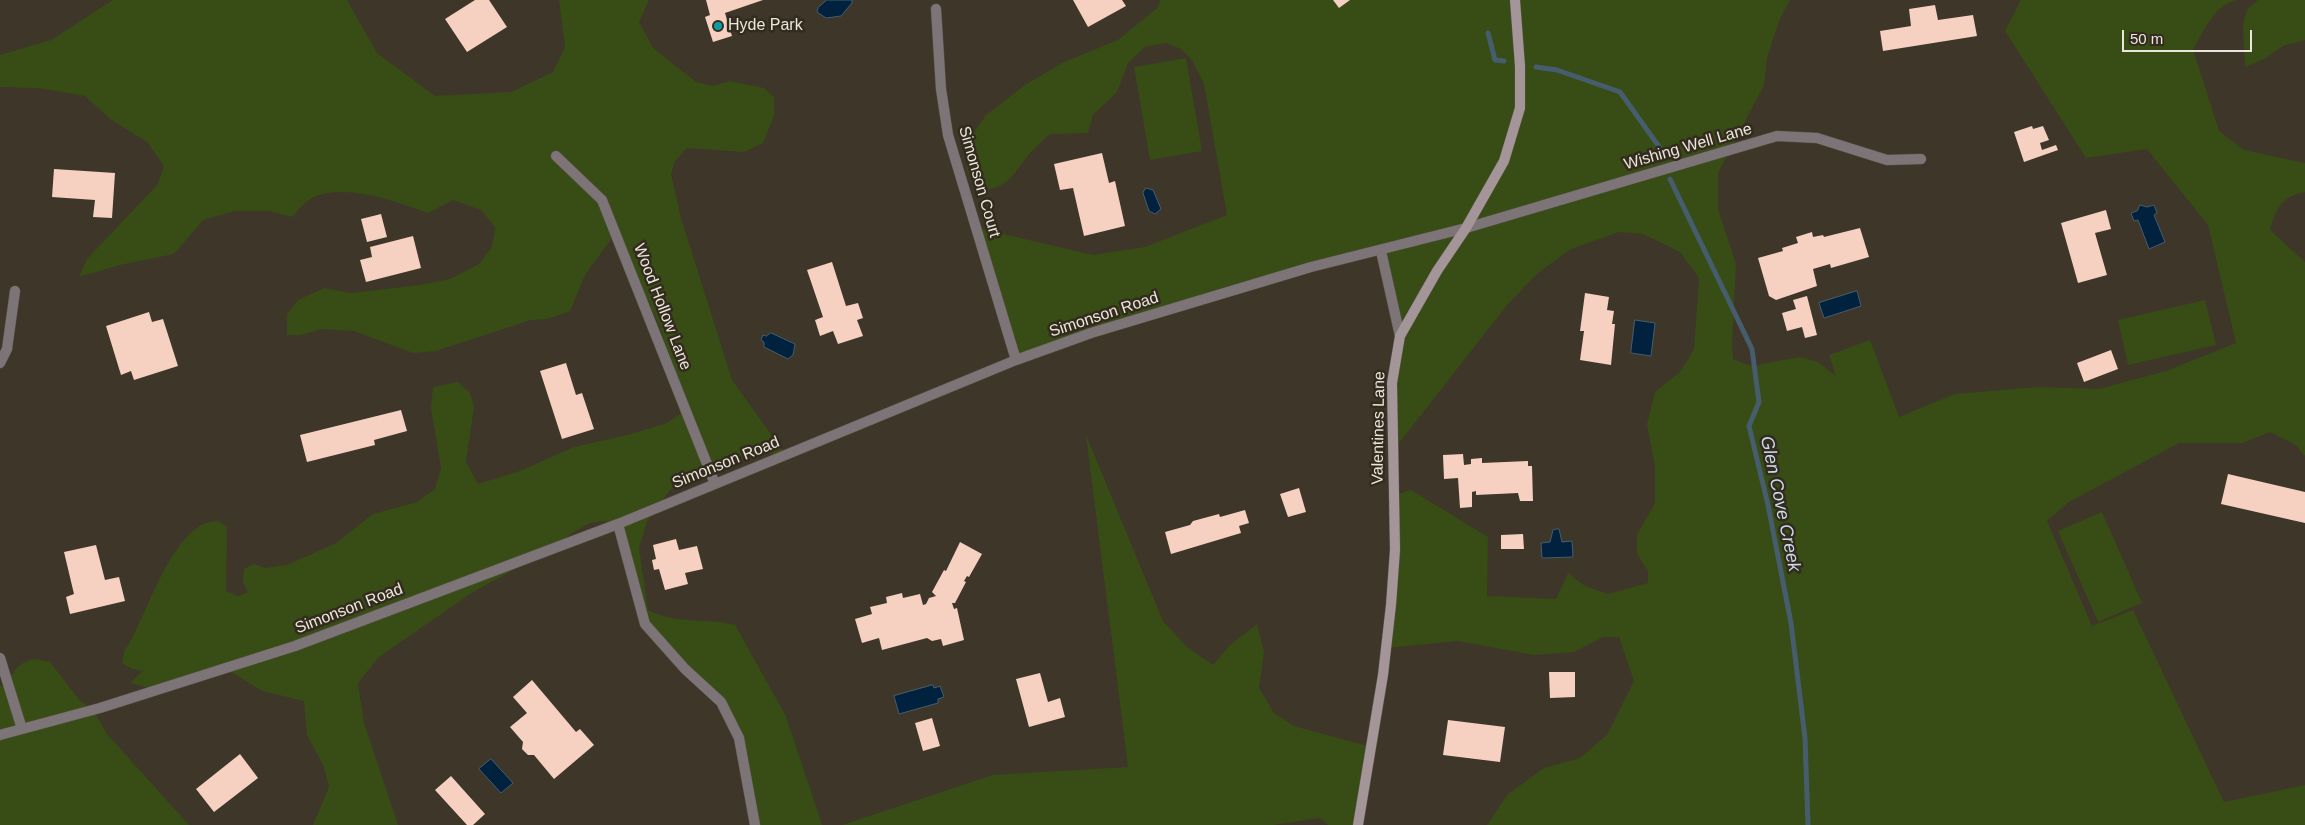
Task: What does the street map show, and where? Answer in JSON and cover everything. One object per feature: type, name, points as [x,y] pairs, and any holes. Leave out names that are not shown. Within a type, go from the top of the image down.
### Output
[{"type":"street","name":"Valentines Lane","points":[[1358,825],[1383,674],[1391,605],[1394,550],[1392,383],[1400,336],[1437,271],[1466,228],[1504,160],[1520,108],[1520,66],[1515,0]]},
{"type":"street","name":"Simonson Court","points":[[936,8],[941,89],[948,135],[1016,360]]},
{"type":"street","name":"Wishing Well Lane","points":[[1466,228],[1777,136],[1817,138],[1887,160],[1921,158]]},
{"type":"street","name":"Wood Hollow Lane","points":[[556,156],[602,200],[715,484]]},
{"type":"street","name":"Simonson Road","points":[[0,735],[100,708],[296,646],[618,524],[1016,360],[1091,333],[1312,267],[1466,228]]},
{"type":"street","points":[[1381,251],[1400,336]]},
{"type":"street","points":[[0,363],[7,349],[14,291]]},
{"type":"street","points":[[618,524],[645,624],[685,669],[721,702],[739,738],[755,825]]},
{"type":"street","points":[[0,658],[22,729]]},
{"type":"green space","points":[[113,0],[347,0],[377,53],[435,96],[511,92],[553,72],[565,47],[559,0],[649,0],[639,22],[653,48],[696,82],[713,86],[730,81],[764,88],[774,97],[774,116],[763,143],[744,152],[687,148],[675,161],[671,174],[681,218],[732,380],[786,455],[756,452],[711,465],[670,490],[647,521],[639,548],[648,610],[669,618],[712,621],[735,625],[786,716],[822,825],[759,825],[741,734],[648,623],[629,546],[613,522],[590,523],[572,533],[554,548],[473,592],[379,657],[358,683],[364,723],[398,825],[313,825],[329,787],[324,767],[307,735],[304,701],[262,691],[225,668],[157,690],[130,683],[143,671],[132,669],[122,663],[124,652],[167,564],[190,534],[203,524],[218,521],[227,527],[226,591],[238,596],[248,592],[243,582],[244,569],[253,564],[265,568],[287,565],[336,543],[373,514],[417,502],[435,489],[441,468],[431,408],[433,387],[458,382],[470,393],[474,407],[466,462],[478,484],[520,471],[574,447],[627,435],[667,423],[680,414],[683,402],[660,327],[615,234],[585,275],[570,311],[547,319],[531,320],[436,351],[413,353],[354,331],[322,329],[301,335],[287,335],[287,314],[298,300],[324,288],[352,293],[420,285],[450,279],[479,264],[492,247],[495,227],[481,210],[453,200],[428,213],[368,195],[336,192],[321,194],[309,200],[292,217],[270,211],[235,211],[203,220],[174,254],[120,265],[79,277],[87,259],[158,184],[164,166],[147,142],[110,119],[85,96],[38,88],[0,87],[0,55],[51,40]]},
{"type":"green space","points":[[1161,0],[1790,0],[1779,21],[1767,58],[1764,85],[1718,173],[1718,209],[1736,264],[1733,359],[1751,366],[1799,357],[1818,362],[1836,376],[1829,355],[1870,340],[1899,417],[1955,394],[2038,387],[2099,389],[2166,371],[2236,343],[2208,225],[2147,149],[2086,158],[2005,31],[2021,0],[2238,0],[2230,2],[2216,12],[2193,49],[2219,131],[2244,150],[2305,163],[2305,192],[2285,200],[2275,216],[2270,230],[2305,262],[2305,456],[2296,445],[2270,432],[2243,443],[2179,443],[2069,502],[2047,521],[2092,626],[2133,610],[2224,802],[2305,785],[2305,825],[1487,825],[1508,794],[1544,768],[1580,758],[1607,735],[1634,681],[1619,637],[1603,637],[1574,652],[1534,655],[1458,641],[1386,648],[1393,496],[1411,490],[1488,537],[1487,596],[1556,599],[1568,573],[1585,586],[1608,594],[1648,583],[1648,571],[1637,554],[1637,535],[1655,503],[1655,466],[1647,424],[1655,392],[1680,372],[1694,349],[1699,278],[1680,252],[1643,234],[1619,232],[1571,249],[1538,273],[1507,305],[1392,452],[1400,336],[1381,251],[1016,360],[982,229],[1093,255],[1145,247],[1227,215],[1204,84],[1192,60],[1181,49],[1166,43],[1145,47],[1128,63],[1117,92],[1093,115],[1088,133],[1050,134],[1001,186],[987,189],[978,187],[967,170],[967,152],[971,137],[986,115],[1025,85],[1062,63],[1118,40],[1157,8]]},
{"type":"green space","points":[[2258,0],[2305,0],[2305,40],[2283,46],[2264,59],[2245,67],[2243,26],[2247,9]]},
{"type":"green space","points":[[1186,58],[1202,151],[1150,160],[1134,67]]},
{"type":"green space","points":[[2205,300],[2216,345],[2128,365],[2118,320]]},
{"type":"green space","points":[[1086,435],[1163,621],[1187,647],[1213,665],[1230,645],[1257,624],[1264,652],[1259,688],[1274,713],[1294,726],[1371,747],[1358,825],[1328,825],[1320,818],[1273,825],[842,825],[993,775],[1128,767]]},
{"type":"green space","points":[[2102,512],[2142,603],[2098,622],[2058,531]]},
{"type":"green space","points":[[35,659],[50,662],[80,701],[93,710],[107,734],[189,825],[0,825],[0,686],[8,684],[12,674],[21,664]]},
{"type":"water","points":[[827,0],[852,0],[852,3],[841,16],[826,18],[817,12],[818,8]]},
{"type":"water","points":[[1146,188],[1153,190],[1161,209],[1155,214],[1149,211],[1143,193]]},
{"type":"water","points":[[2140,205],[2147,207],[2154,205],[2157,213],[2154,215],[2165,242],[2149,249],[2138,220],[2134,221],[2131,213],[2137,211]]},
{"type":"water","points":[[1857,291],[1861,306],[1824,318],[1819,303]]},
{"type":"water","points":[[1635,320],[1655,323],[1651,356],[1631,353]]},
{"type":"water","points":[[771,333],[795,344],[793,355],[788,359],[764,347],[764,342],[761,340],[763,335],[766,336]]},
{"type":"water","points":[[1559,529],[1562,542],[1572,541],[1573,557],[1542,558],[1541,543],[1550,542],[1553,530]]},
{"type":"water","points":[[933,685],[934,688],[940,686],[944,697],[938,699],[938,703],[899,714],[894,696]]},
{"type":"water","points":[[491,759],[513,783],[501,793],[479,769]]},
{"type":"building","points":[[475,0],[489,0],[507,27],[467,52],[445,19]]},
{"type":"building","name":"Hyde Park","points":[[706,0],[763,0],[725,13],[732,36],[713,42],[705,17],[710,15]]},
{"type":"building","points":[[1073,0],[1122,0],[1126,6],[1088,27]]},
{"type":"building","points":[[1333,0],[1350,0],[1339,8]]},
{"type":"building","points":[[1935,5],[1938,20],[1973,15],[1977,36],[1883,51],[1880,31],[1911,26],[1909,9]]},
{"type":"building","points":[[2032,126],[2033,129],[2043,126],[2049,140],[2040,143],[2042,150],[2056,145],[2058,150],[2024,162],[2014,132]]},
{"type":"building","points":[[1102,153],[1109,183],[1115,181],[1125,226],[1084,236],[1073,188],[1060,190],[1054,164]]},
{"type":"building","points":[[54,169],[115,173],[112,218],[93,217],[95,200],[52,197]]},
{"type":"building","points":[[2106,210],[2111,229],[2095,233],[2107,275],[2078,283],[2061,223]]},
{"type":"building","points":[[381,214],[387,237],[367,242],[361,219]]},
{"type":"building","points":[[1860,228],[1869,257],[1831,268],[1830,264],[1813,269],[1817,286],[1776,300],[1769,296],[1758,258],[1783,251],[1782,248],[1798,243],[1796,237],[1812,232],[1813,237],[1823,235],[1824,237]]},
{"type":"building","points":[[413,236],[421,268],[366,282],[360,260],[372,257],[370,247]]},
{"type":"building","points":[[832,262],[846,306],[858,303],[863,318],[857,320],[863,336],[838,344],[833,331],[820,336],[815,320],[823,317],[807,270]]},
{"type":"building","points":[[1585,293],[1609,297],[1607,310],[1614,311],[1612,324],[1615,324],[1611,365],[1580,360],[1584,331],[1580,331]]},
{"type":"building","points":[[1807,296],[1817,335],[1805,338],[1802,327],[1787,331],[1782,313],[1796,309],[1793,300]]},
{"type":"building","points":[[149,312],[152,322],[163,319],[178,366],[134,380],[131,371],[121,375],[106,326]]},
{"type":"building","points":[[2111,350],[2118,369],[2084,382],[2077,363]]},
{"type":"building","points":[[566,363],[576,395],[582,393],[594,429],[562,439],[540,371]]},
{"type":"building","points":[[401,410],[407,431],[374,440],[375,445],[307,462],[300,435]]},
{"type":"building","points":[[1463,454],[1464,465],[1471,464],[1471,459],[1482,458],[1482,463],[1528,461],[1528,466],[1532,466],[1533,501],[1520,501],[1518,493],[1476,495],[1476,491],[1472,492],[1472,507],[1460,508],[1458,478],[1444,479],[1443,455]]},
{"type":"building","points":[[2228,474],[2305,492],[2305,523],[2221,504]]},
{"type":"building","points":[[1299,488],[1306,512],[1288,517],[1280,494]]},
{"type":"building","points":[[1245,510],[1249,523],[1239,526],[1241,533],[1171,554],[1165,532],[1190,525],[1193,521],[1219,514],[1220,517]]},
{"type":"building","points":[[1523,534],[1524,549],[1501,549],[1501,535]]},
{"type":"building","points":[[676,539],[679,550],[697,546],[703,569],[685,573],[688,584],[665,590],[659,569],[654,570],[652,560],[656,559],[653,545]]},
{"type":"building","points":[[960,542],[982,554],[969,577],[967,576],[964,581],[966,582],[955,603],[952,603],[954,609],[957,608],[964,640],[943,646],[941,639],[932,641],[927,638],[882,650],[879,638],[862,643],[855,619],[872,614],[870,607],[887,603],[886,597],[902,593],[903,598],[920,594],[923,605],[926,604],[929,598],[936,596],[932,592],[944,570],[946,571]]},
{"type":"building","points":[[96,545],[105,580],[119,577],[125,601],[70,614],[66,597],[74,594],[64,552]]},
{"type":"building","points":[[1549,672],[1575,672],[1575,697],[1550,698]]},
{"type":"building","points":[[1040,673],[1048,702],[1060,698],[1065,717],[1029,727],[1016,679]]},
{"type":"building","points":[[532,680],[576,732],[580,729],[594,745],[554,779],[534,755],[528,755],[522,749],[523,742],[510,727],[527,713],[513,697]]},
{"type":"building","points":[[932,718],[940,746],[923,751],[915,723]]},
{"type":"building","points":[[1448,720],[1505,727],[1500,762],[1443,755]]},
{"type":"building","points":[[240,754],[258,778],[214,812],[196,789]]},
{"type":"building","points":[[451,776],[485,814],[473,825],[467,825],[435,790]]},
{"type":"waterway","name":"Glen Cove Creek","points":[[1488,33],[1495,60],[1504,61]]},
{"type":"waterway","name":"Glen Cove Creek","points":[[1536,67],[1557,70],[1620,92],[1660,148]]},
{"type":"waterway","name":"Glen Cove Creek","points":[[1670,179],[1752,349],[1759,402],[1749,426],[1768,505],[1791,623],[1805,738],[1808,825]]},
{"type":"place","name":"Hyde Park","points":[[718,26]]}]
